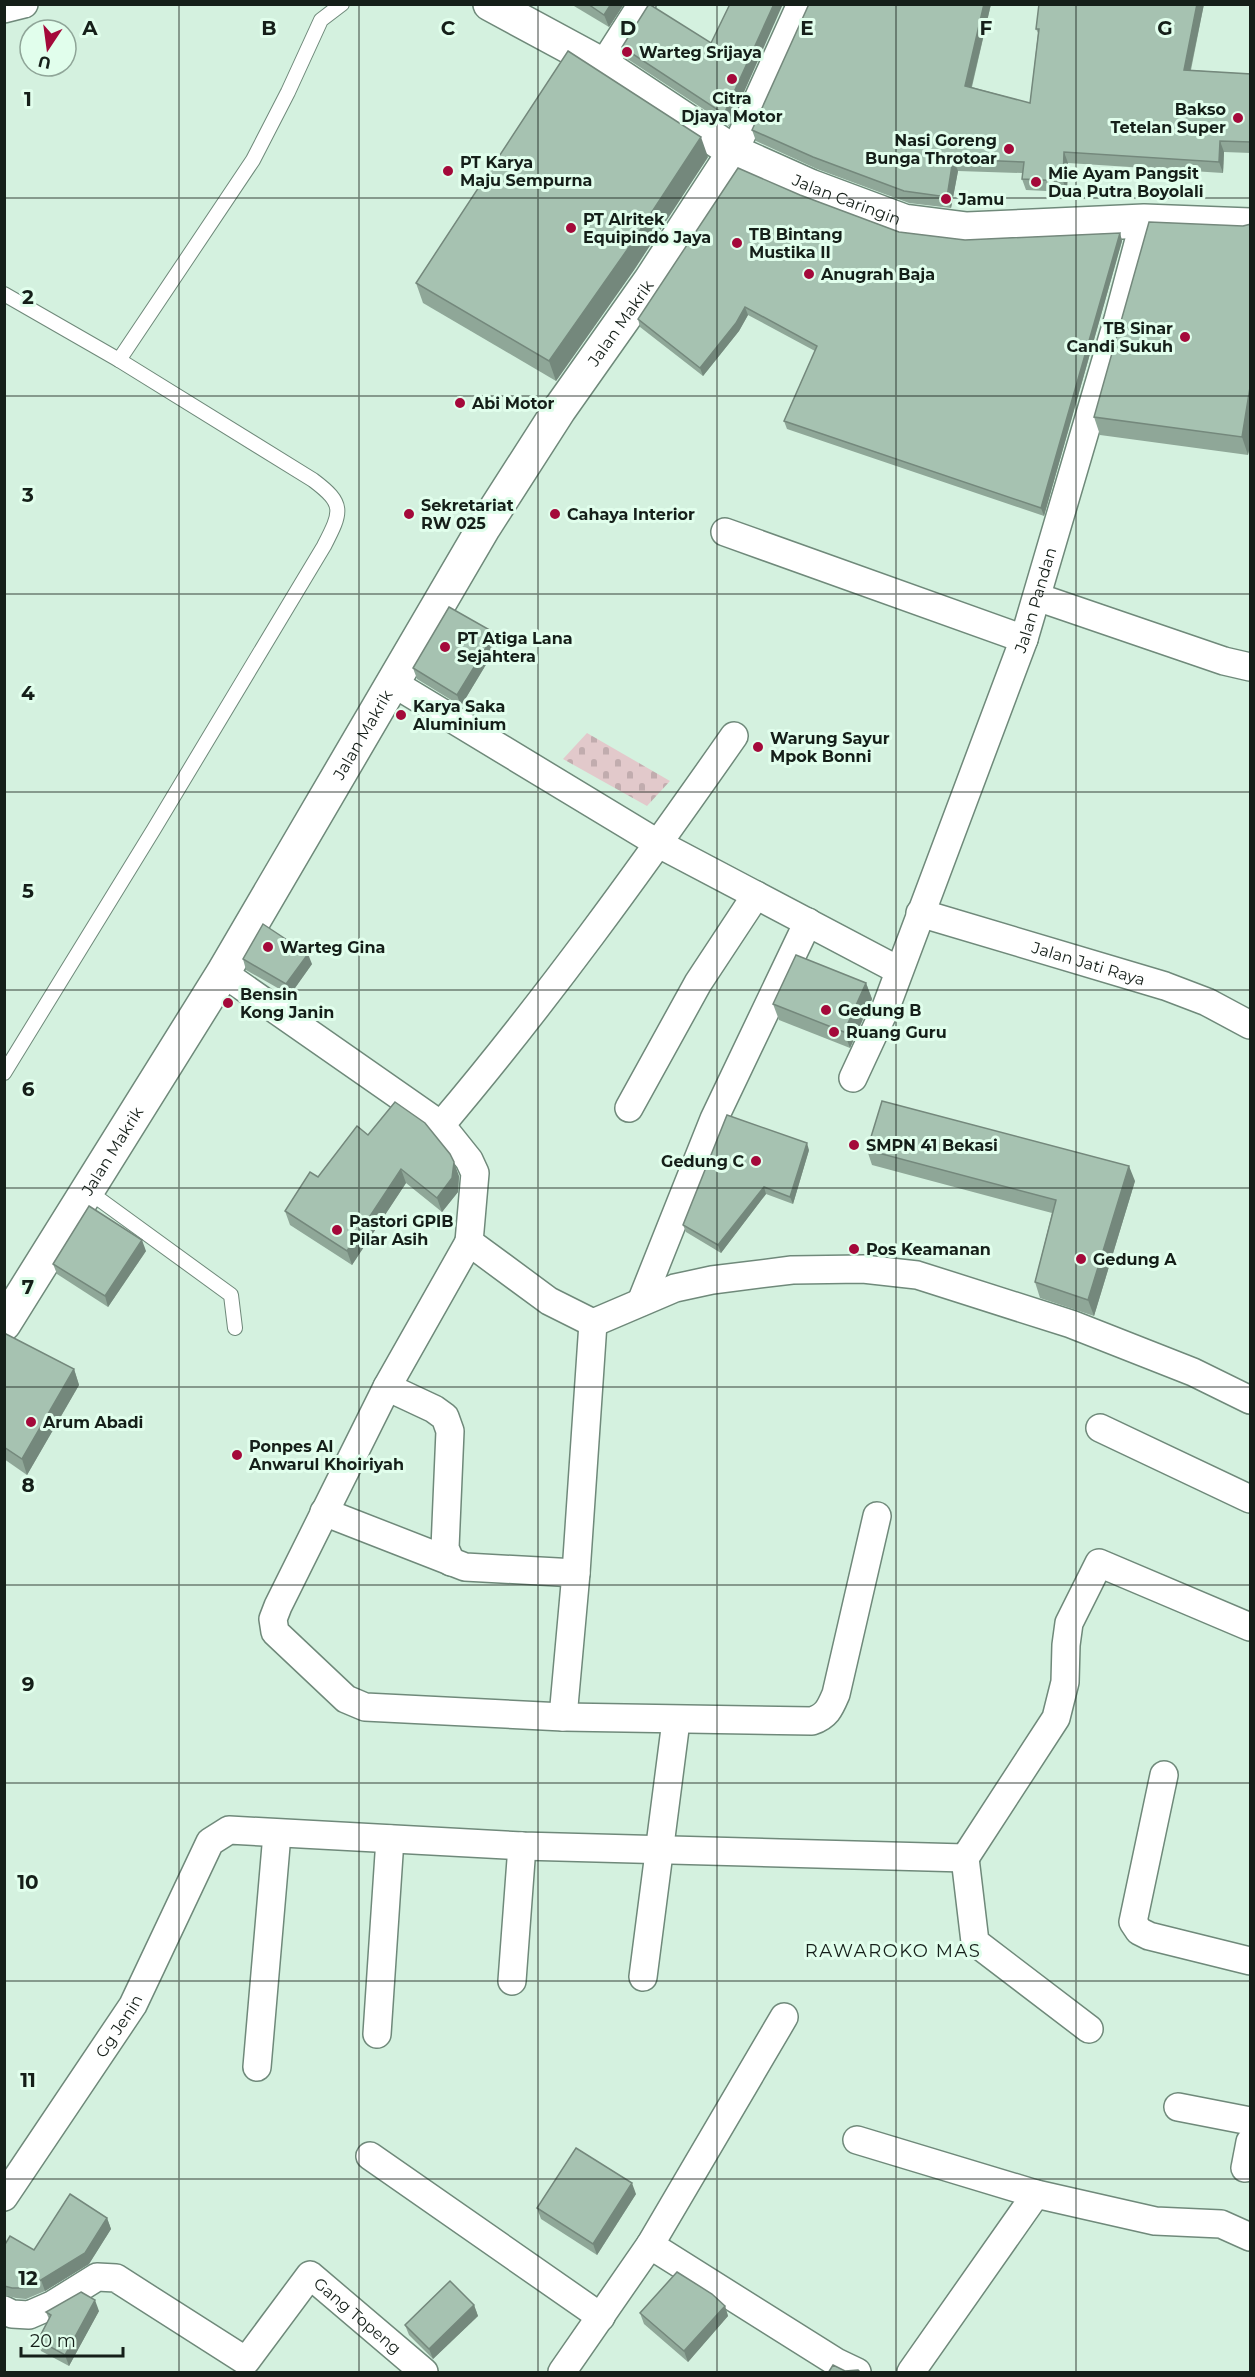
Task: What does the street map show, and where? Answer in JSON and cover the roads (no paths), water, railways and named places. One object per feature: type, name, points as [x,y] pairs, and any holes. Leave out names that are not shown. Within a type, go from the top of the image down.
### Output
[{"type":"street","points":[[4,9],[24,4]]},
{"type":"street","name":"Jalan Caringin","points":[[490,4],[603,65],[734,152],[810,186],[904,221],[967,229],[1144,222],[1251,225]]},
{"type":"street","points":[[603,65],[642,4]]},
{"type":"street","points":[[734,152],[801,4]]},
{"type":"street","name":"Jalan Makrik","points":[[4,1324],[223,973],[484,527],[559,410],[650,281],[734,152]]},
{"type":"street","name":"Jalan Pandan","points":[[853,1078],[886,1007],[1024,639],[1144,222]]},
{"type":"street","points":[[725,532],[1024,639]]},
{"type":"street","points":[[1037,597],[1224,661],[1251,667]]},
{"type":"street","points":[[393,683],[659,844],[898,970]]},
{"type":"street","points":[[441,1125],[501,1054],[659,844],[734,736]]},
{"type":"street","points":[[629,1108],[698,982],[756,895]]},
{"type":"street","name":"Jalan Jati Raya","points":[[920,913],[1165,986],[1207,1002],[1251,1025]]},
{"type":"street","points":[[641,1302],[714,1119],[808,922]]},
{"type":"street","points":[[223,973],[441,1125],[469,1160],[475,1173],[469,1242],[387,1387],[273,1620],[275,1632],[345,1699],[365,1707],[564,1717],[676,1721],[812,1721],[823,1717],[830,1709],[836,1694],[877,1515]]},
{"type":"street","points":[[469,1242],[549,1301],[593,1323]]},
{"type":"street","points":[[593,1323],[675,1288],[712,1280],[792,1270],[850,1268],[917,1275],[1071,1324],[1193,1372],[1251,1400]]},
{"type":"street","points":[[564,1717],[593,1323]]},
{"type":"street","points":[[387,1387],[434,1408],[446,1417],[450,1431],[445,1548],[451,1562]]},
{"type":"street","points":[[1100,1428],[1251,1499]]},
{"type":"street","points":[[324,1512],[465,1567],[576,1573]]},
{"type":"street","points":[[1089,2029],[975,1942],[965,1858],[1056,1718],[1065,1682],[1070,1623],[1100,1563],[1251,1627]]},
{"type":"street","points":[[643,1977],[676,1721]]},
{"type":"street","points":[[1164,1775],[1133,1922],[1139,1931],[1149,1936],[1251,1961]]},
{"type":"street","name":"Gg Jenin","points":[[4,2197],[133,2005],[210,1842],[230,1830],[277,1834]]},
{"type":"street","points":[[257,2067],[277,1834],[522,1846],[965,1858]]},
{"type":"street","points":[[377,2034],[390,1839]]},
{"type":"street","points":[[512,1981],[522,1846]]},
{"type":"street","points":[[562,2373],[650,2246],[784,2017]]},
{"type":"street","points":[[1178,2107],[1251,2121]]},
{"type":"street","points":[[857,2140],[1036,2194],[1155,2221],[1221,2224],[1251,2237]]},
{"type":"street","points":[[1245,2168],[1251,2142]]},
{"type":"street","points":[[370,2156],[601,2318]]},
{"type":"street","points":[[911,2373],[1036,2194]]},
{"type":"street","points":[[650,2246],[840,2369]]},
{"type":"street","name":"Gang Topeng","points":[[4,2310],[12,2314],[29,2315],[52,2305],[97,2277],[116,2278],[246,2361],[310,2275],[424,2373]]},
{"type":"lane","points":[[119,360],[253,160],[321,20],[342,4]]},
{"type":"lane","points":[[4,294],[119,360],[313,480],[330,493],[338,505],[336,523],[154,829],[4,1073]]},
{"type":"lane","points":[[88,1191],[231,1295],[235,1328]]},
{"type":"place","name":"Warteg Srijaya","points":[[627,52]]},
{"type":"place","name":"Citra Djaya Motor","points":[[732,79]]},
{"type":"place","name":"Bakso Tetelan Super","points":[[1238,118]]},
{"type":"place","name":"Nasi Goreng Bunga Throtoar","points":[[1009,149]]},
{"type":"place","name":"PT Karya Maju Sempurna","points":[[448,171]]},
{"type":"place","name":"Mie Ayam Pangsit Dua Putra Boyolali","points":[[1036,182]]},
{"type":"place","name":"Jamu","points":[[946,199]]},
{"type":"place","name":"PT Alritek Equipindo Jaya","points":[[571,228]]},
{"type":"place","name":"TB Bintang Mustika II","points":[[737,243]]},
{"type":"place","name":"Anugrah Baja","points":[[809,274]]},
{"type":"place","name":"TB Sinar Candi Sukuh","points":[[1185,337]]},
{"type":"place","name":"Abi Motor","points":[[460,403]]},
{"type":"place","name":"Sekretariat RW 025","points":[[409,514]]},
{"type":"place","name":"Cahaya Interior","points":[[555,514]]},
{"type":"place","name":"PT Atiga Lana Sejahtera","points":[[445,647]]},
{"type":"place","name":"Karya Saka Aluminium","points":[[401,715]]},
{"type":"place","name":"Warung Sayur Mpok Bonni","points":[[758,747]]},
{"type":"place","name":"Warteg Gina","points":[[268,947]]},
{"type":"place","name":"Bensin Kong Janin","points":[[228,1003]]},
{"type":"place","name":"Gedung B","points":[[826,1010]]},
{"type":"place","name":"Ruang Guru","points":[[834,1032]]},
{"type":"place","name":"SMPN 41 Bekasi","points":[[854,1145]]},
{"type":"place","name":"Gedung C","points":[[756,1161]]},
{"type":"place","name":"Pastori GPIB Pilar Asih","points":[[337,1230]]},
{"type":"place","name":"Pos Keamanan","points":[[854,1249]]},
{"type":"place","name":"Gedung A","points":[[1081,1259]]},
{"type":"place","name":"Arum Abadi","points":[[31,1422]]},
{"type":"place","name":"Ponpes Al Anwarul Khoiriyah","points":[[237,1455]]},
{"type":"district","name":"RAWAROKO MAS","points":[[893,1951]]}]
